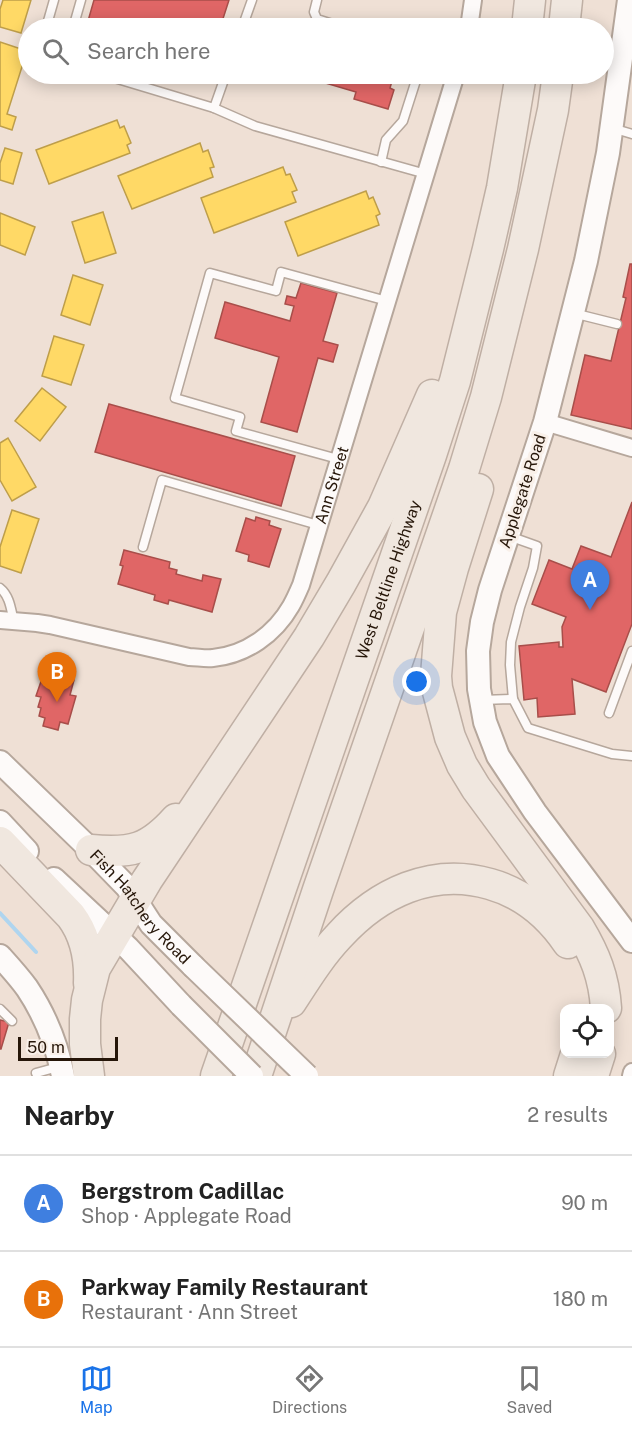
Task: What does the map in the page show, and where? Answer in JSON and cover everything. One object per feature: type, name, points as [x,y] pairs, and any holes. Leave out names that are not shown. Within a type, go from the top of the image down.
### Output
[{"type":"highway","points":[[528,18],[530,0]]},
{"type":"highway","points":[[565,18],[567,0]]},
{"type":"highway","name":"West Beltline Highway","points":[[216,1076],[455,381],[502,188],[519,84]]},
{"type":"highway","points":[[557,84],[535,254],[523,324],[495,433],[441,612],[436,676],[450,737],[462,765],[476,788],[579,928],[601,972],[606,1004]]},
{"type":"highway","points":[[254,1076],[456,491],[486,397],[523,249],[553,110]]},
{"type":"highway","points":[[87,1000],[95,968],[147,880],[309,637],[378,517],[431,398],[478,266],[502,188]]},
{"type":"highway","points":[[91,850],[110,852],[134,849],[162,835],[256,717]]},
{"type":"highway","points":[[0,842],[71,916],[84,939],[88,956],[89,980],[85,1019],[89,1076]]},
{"type":"highway","points":[[269,1038],[309,974],[340,934],[381,900],[403,888],[439,879],[481,881],[503,888],[524,899],[543,913],[572,949],[582,974],[585,1004]]},
{"type":"highway","points":[[569,1076],[574,1058]]},
{"type":"highway","points":[[593,1076],[598,1058]]},
{"type":"street","points":[[470,18],[473,0]]},
{"type":"street","name":"Applegate Road","points":[[628,0],[622,131],[608,153],[586,261],[545,422],[490,590],[478,651],[479,689],[485,722],[498,756],[535,812],[632,941]]},
{"type":"street","name":"Ann Street","points":[[5,623],[25,621],[50,625],[189,657],[212,658],[245,649],[265,637],[280,622],[292,604],[300,585],[453,84]]},
{"type":"street","points":[[545,422],[632,448]]},
{"type":"street","name":"Fish Hatchery Road","points":[[0,762],[127,887],[151,924],[307,1076]]},
{"type":"street","points":[[0,822],[47,872],[115,936],[254,1076]]},
{"type":"street","points":[[0,956],[27,988],[41,1012],[55,1043],[62,1071]]},
{"type":"street","points":[[631,1076],[632,1072]]},
{"type":"lane","points":[[49,18],[54,0]]},
{"type":"lane","points":[[76,18],[81,0]]},
{"type":"lane","points":[[246,18],[252,0]]},
{"type":"lane","points":[[317,0],[314,12],[317,18]]},
{"type":"lane","points":[[134,84],[214,108],[255,126],[426,174]]},
{"type":"lane","points":[[214,108],[222,84]]},
{"type":"lane","points":[[381,162],[386,140],[403,122],[415,84]]},
{"type":"lane","points":[[339,459],[236,431],[240,417],[175,398],[210,273],[276,291],[281,272],[387,302]]},
{"type":"lane","points":[[573,313],[617,324]]},
{"type":"lane","points":[[143,547],[162,480],[318,525]]},
{"type":"lane","points":[[508,536],[537,546],[533,568],[511,642],[510,665],[513,699],[528,728],[612,754],[632,756]]},
{"type":"lane","points":[[0,588],[10,604],[5,623]]},
{"type":"lane","points":[[609,712],[632,651]]},
{"type":"lane","points":[[481,700],[513,699]]},
{"type":"lane","points":[[0,1009],[12,1020]]},
{"type":"lane","points":[[36,1073],[62,1071]]},
{"type":"building: Homes","points":[[3,0],[31,0],[26,18],[18,18],[18,32],[0,27],[0,9]]},
{"type":"building: Homes","points":[[0,42],[18,48],[18,79],[7,114],[16,117],[12,130],[0,126]]},
{"type":"building: Homes","points":[[117,120],[120,128],[124,126],[131,143],[127,145],[130,153],[49,184],[36,150]]},
{"type":"building: Homes","points":[[200,143],[203,152],[208,150],[214,167],[210,168],[213,177],[132,209],[118,176]]},
{"type":"building: Homes","points":[[5,148],[22,153],[13,184],[0,180],[0,163]]},
{"type":"building: Homes","points":[[283,167],[286,175],[290,174],[297,190],[292,192],[296,202],[214,233],[201,198]]},
{"type":"building: Homes","points":[[366,191],[369,199],[373,197],[380,214],[376,216],[379,225],[298,256],[285,222]]},
{"type":"building: Homes","points":[[103,212],[116,253],[85,263],[72,222]]},
{"type":"building: Homes","points":[[0,213],[35,227],[25,255],[0,245]]},
{"type":"building: Homes","points":[[73,275],[103,285],[90,325],[61,315]]},
{"type":"building: Homes","points":[[54,336],[84,345],[71,385],[42,376]]},
{"type":"building: Homes","points":[[42,388],[66,407],[40,441],[15,421]]},
{"type":"building: Homes","points":[[8,438],[36,487],[12,501],[0,480],[0,443]]},
{"type":"building: Homes","points":[[12,510],[39,519],[21,573],[0,566],[0,547]]},
{"type":"building: Shops","points":[[94,0],[229,0],[223,18],[89,18]]},
{"type":"building: Shops","points":[[329,84],[391,84],[390,88],[394,90],[388,109],[354,99],[356,92]]},
{"type":"building: Shops","points":[[630,264],[632,264],[632,429],[571,415],[585,355],[611,361],[626,298],[623,297]]},
{"type":"building: Shops","points":[[301,283],[337,293],[323,341],[338,345],[333,362],[318,358],[297,432],[261,422],[279,357],[215,338],[225,302],[290,321],[294,306],[285,304],[287,296],[296,298]]},
{"type":"building: Shops","points":[[109,404],[295,456],[281,506],[95,452]]},
{"type":"building: Shops","points":[[632,502],[632,624],[606,692],[572,679],[575,714],[538,717],[537,698],[524,700],[519,646],[559,642],[559,647],[563,647],[562,627],[566,617],[532,604],[549,560],[572,569],[581,546],[611,557]]},
{"type":"building: Shops","points":[[256,517],[270,521],[269,525],[281,529],[269,567],[248,561],[249,555],[236,551],[246,518],[255,521]]},
{"type":"building: Shops","points":[[124,550],[170,562],[169,568],[177,570],[176,574],[202,581],[203,575],[221,579],[212,612],[169,600],[168,604],[154,600],[155,595],[118,584]]},
{"type":"building: Shops","points":[[45,670],[74,680],[70,695],[76,696],[68,724],[60,722],[58,730],[43,726],[45,718],[39,716],[41,708],[38,707],[41,697],[36,696]]},
{"type":"building: Shops","points":[[0,1020],[9,1022],[1,1049],[0,1049]]},
{"type":"waterway","points":[[0,913],[36,952]]},
{"type":"place","name":"Bergstrom Cadillac","points":[[590,610]]},
{"type":"place","name":"Parkway Family Restaurant","points":[[57,702]]}]
